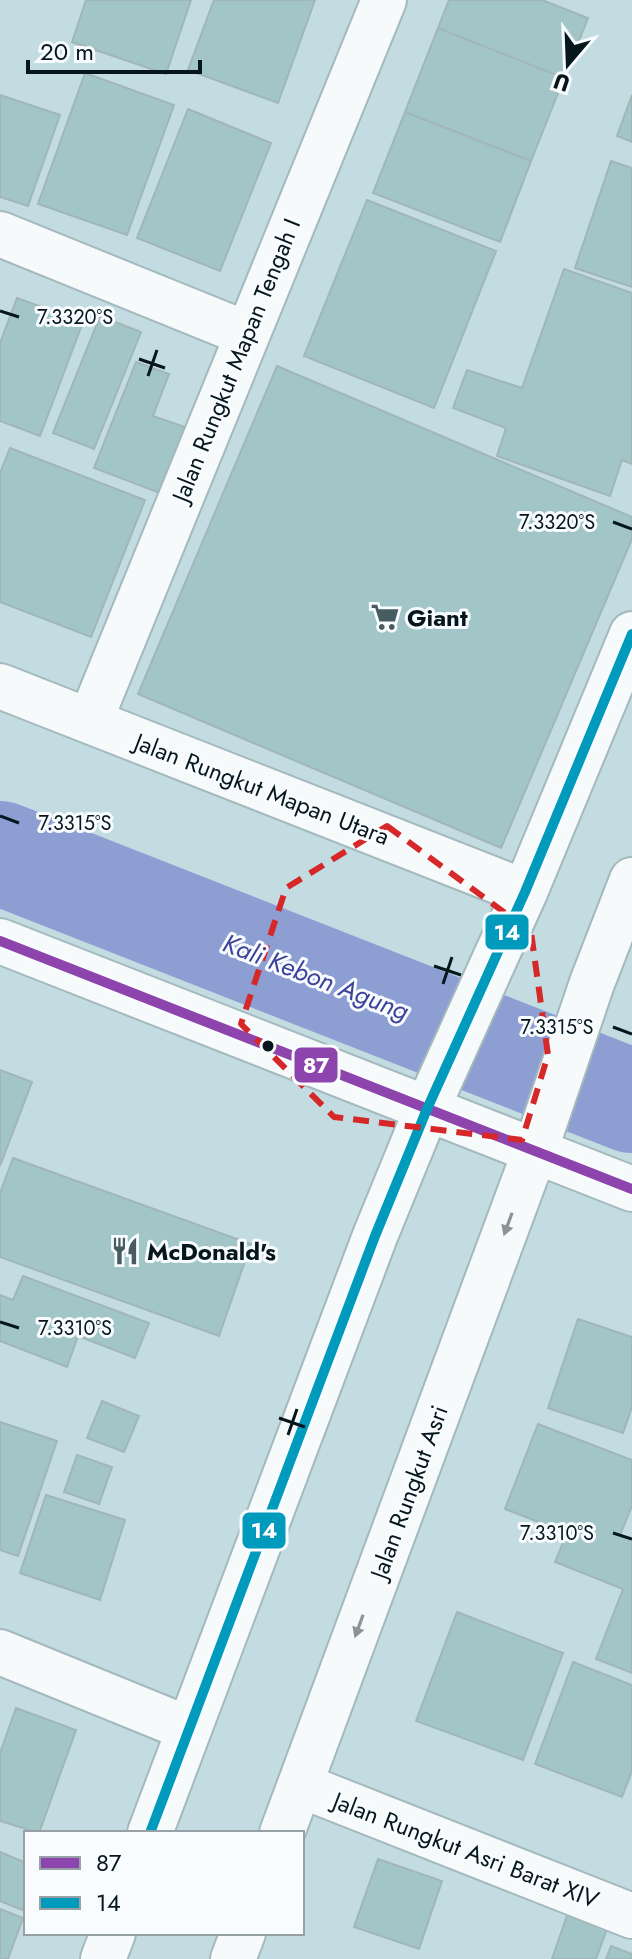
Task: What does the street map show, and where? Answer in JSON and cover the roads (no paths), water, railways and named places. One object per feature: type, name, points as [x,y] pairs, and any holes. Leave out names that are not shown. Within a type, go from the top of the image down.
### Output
[{"type":"street","name":"Jalan Rungkut Mapan Tengah I","points":[[90,721],[384,0]]},
{"type":"street","points":[[0,234],[247,334]]},
{"type":"street","points":[[151,1831],[375,1236],[427,1109],[525,892],[632,634]]},
{"type":"street","name":"Jalan Rungkut Mapan Utara","points":[[0,686],[525,892]]},
{"type":"street","name":"Jalan Rungkut Asri","points":[[283,1831],[535,1151],[592,983],[623,928],[632,880]]},
{"type":"street","points":[[0,941],[632,1189]]},
{"type":"street","points":[[0,1652],[189,1729]]},
{"type":"street","name":"Jalan Rungkut Asri Barat XIV","points":[[300,1785],[632,1916]]},
{"type":"street","points":[[103,1959],[112,1935]]},
{"type":"street","points":[[233,1959],[242,1935]]},
{"type":"waterway","name":"Kali Kebon Agung","points":[[0,853],[632,1101]]},
{"type":"place","name":"Giant","points":[[385,617]]},
{"type":"place","name":"McDonald's","points":[[125,1251]]}]
